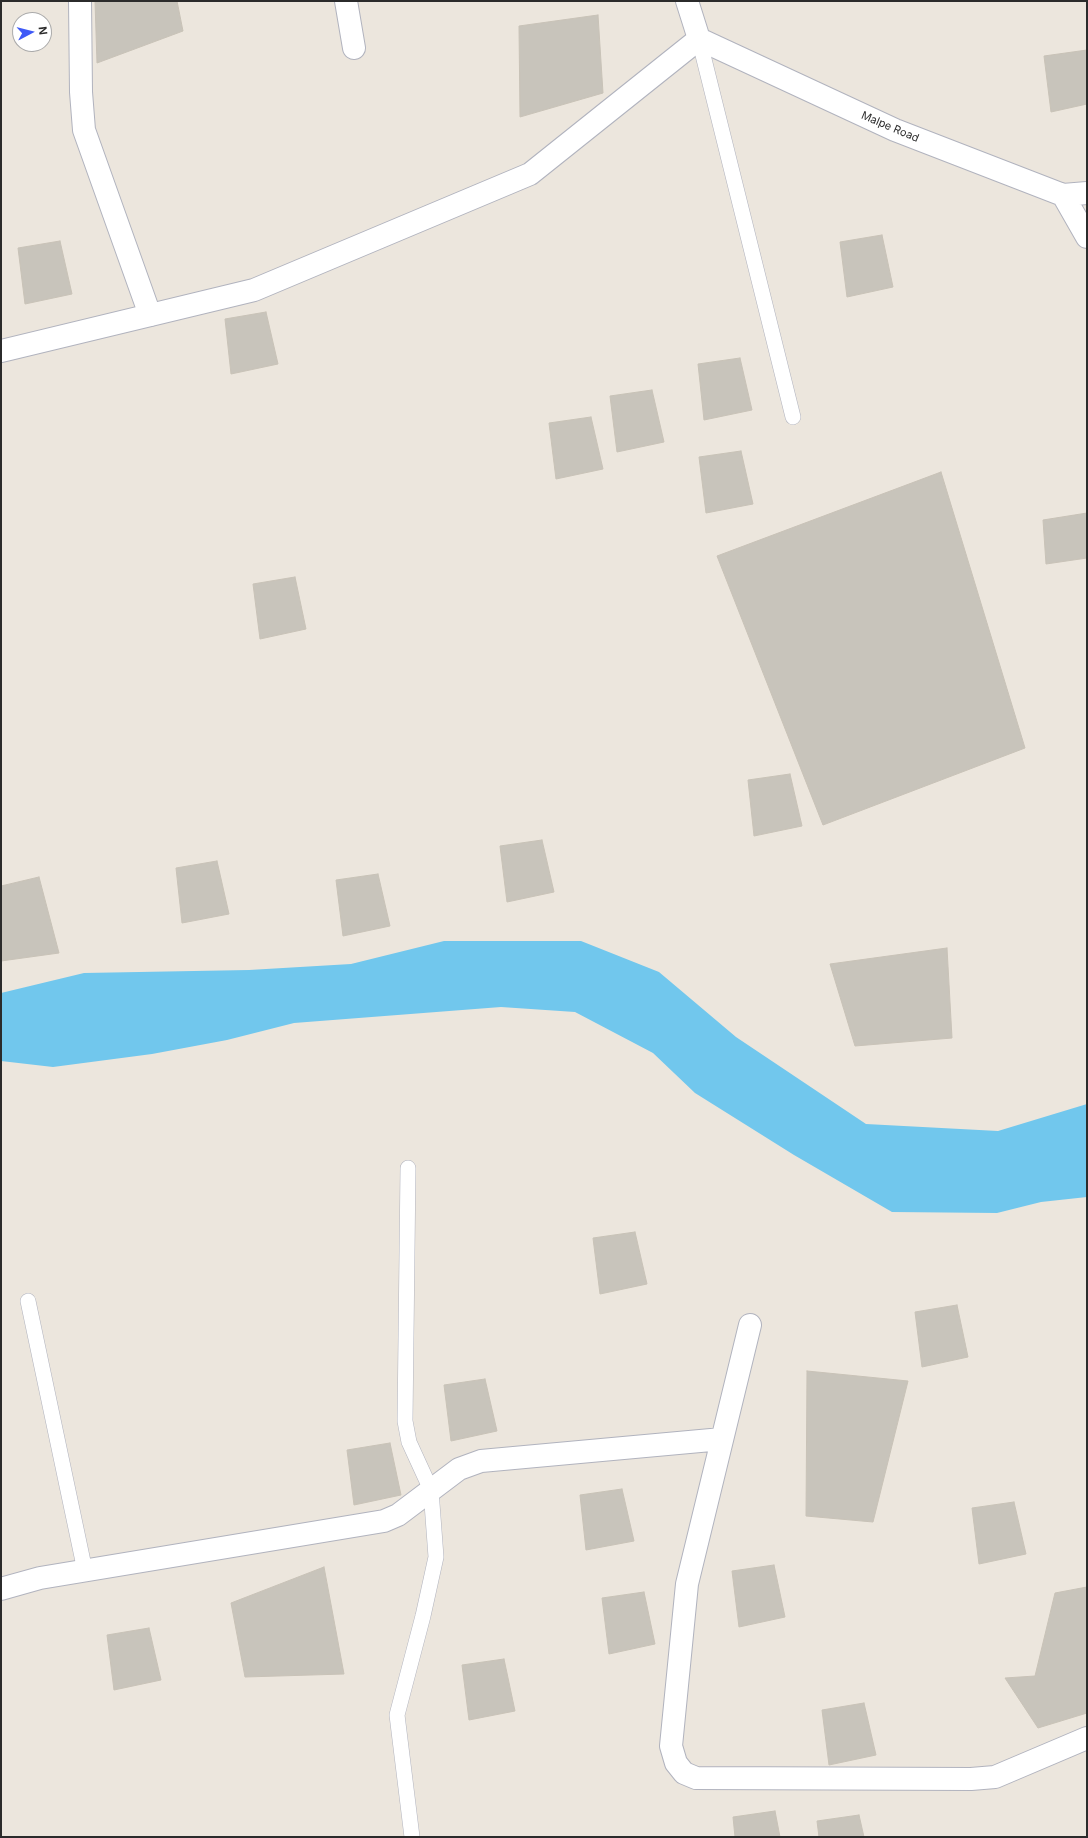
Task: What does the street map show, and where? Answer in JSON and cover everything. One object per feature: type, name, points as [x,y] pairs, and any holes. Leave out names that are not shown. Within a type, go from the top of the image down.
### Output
[{"type":"street","points":[[80,1],[81,92],[84,130],[150,315]]},
{"type":"street","points":[[346,1],[354,48]]},
{"type":"street","points":[[1,351],[254,290],[530,174],[698,39],[687,1]]},
{"type":"street","name":"Malpe Road","points":[[698,39],[895,130],[1062,195],[1087,193]]},
{"type":"street","points":[[1062,195],[1087,237]]},
{"type":"street","points":[[750,1325],[687,1584],[671,1746],[676,1763],[684,1773],[696,1778],[971,1779],[995,1777],[1087,1738]]},
{"type":"street","points":[[1,1589],[40,1578],[384,1521],[398,1515],[459,1469],[481,1461],[722,1439]]},
{"type":"lane","points":[[698,39],[793,417]]},
{"type":"lane","points":[[408,1168],[405,1421],[409,1442],[431,1490],[436,1557],[397,1715],[412,1837]]},
{"type":"lane","points":[[28,1301],[85,1571]]},
{"type":"water","points":[[444,941],[581,941],[659,972],[736,1037],[866,1124],[998,1131],[1087,1104],[1087,1197],[1041,1202],[997,1213],[892,1212],[794,1155],[695,1093],[653,1053],[575,1012],[501,1007],[294,1023],[227,1040],[152,1054],[53,1067],[1,1061],[1,993],[84,973],[249,970],[351,964]]},
{"type":"building","points":[[95,1],[177,1],[183,31],[97,63]]},
{"type":"building","points":[[598,15],[603,93],[520,117],[519,26]]},
{"type":"building","points":[[1087,50],[1087,104],[1051,112],[1044,56]]},
{"type":"building","points":[[882,235],[893,287],[847,297],[840,242]]},
{"type":"building","points":[[60,241],[72,294],[25,304],[18,248]]},
{"type":"building","points":[[266,312],[278,364],[231,374],[225,319]]},
{"type":"building","points":[[740,358],[752,410],[704,420],[698,364]]},
{"type":"building","points":[[652,390],[664,442],[617,452],[610,396]]},
{"type":"building","points":[[591,417],[603,469],[556,479],[549,423]]},
{"type":"building","points":[[741,451],[753,504],[706,513],[699,457]]},
{"type":"building","points":[[941,472],[1025,748],[823,825],[717,556]]},
{"type":"building","points":[[1087,513],[1087,558],[1046,564],[1043,520]]},
{"type":"building","points":[[295,577],[306,629],[260,639],[253,584]]},
{"type":"building","points":[[790,774],[802,826],[754,836],[748,780]]},
{"type":"building","points":[[542,840],[554,892],[507,902],[500,846]]},
{"type":"building","points":[[217,861],[229,914],[182,923],[176,868]]},
{"type":"building","points":[[378,874],[390,926],[343,936],[336,880]]},
{"type":"building","points":[[39,877],[59,953],[1,961],[1,886]]},
{"type":"building","points":[[947,948],[952,1038],[855,1046],[830,964]]},
{"type":"building","points":[[635,1232],[647,1284],[600,1294],[593,1238]]},
{"type":"building","points":[[957,1305],[968,1357],[922,1367],[915,1312]]},
{"type":"building","points":[[807,1371],[908,1381],[873,1522],[806,1516]]},
{"type":"building","points":[[485,1379],[497,1431],[451,1441],[444,1385]]},
{"type":"building","points":[[390,1443],[401,1495],[354,1505],[347,1450]]},
{"type":"building","points":[[622,1489],[634,1541],[586,1550],[580,1495]]},
{"type":"building","points":[[1014,1502],[1026,1554],[979,1564],[972,1508]]},
{"type":"building","points":[[774,1565],[785,1617],[739,1627],[732,1571]]},
{"type":"building","points":[[324,1567],[344,1674],[245,1677],[231,1603]]},
{"type":"building","points":[[1087,1587],[1087,1713],[1038,1728],[1005,1678],[1035,1676],[1055,1593]]},
{"type":"building","points":[[644,1592],[655,1644],[609,1654],[602,1598]]},
{"type":"building","points":[[149,1628],[161,1680],[114,1690],[107,1635]]},
{"type":"building","points":[[504,1659],[515,1711],[469,1720],[462,1665]]},
{"type":"building","points":[[864,1703],[876,1755],[829,1765],[822,1710]]},
{"type":"building","points":[[775,1811],[780,1837],[735,1837],[733,1817]]},
{"type":"building","points":[[859,1815],[864,1837],[819,1837],[817,1821]]}]
